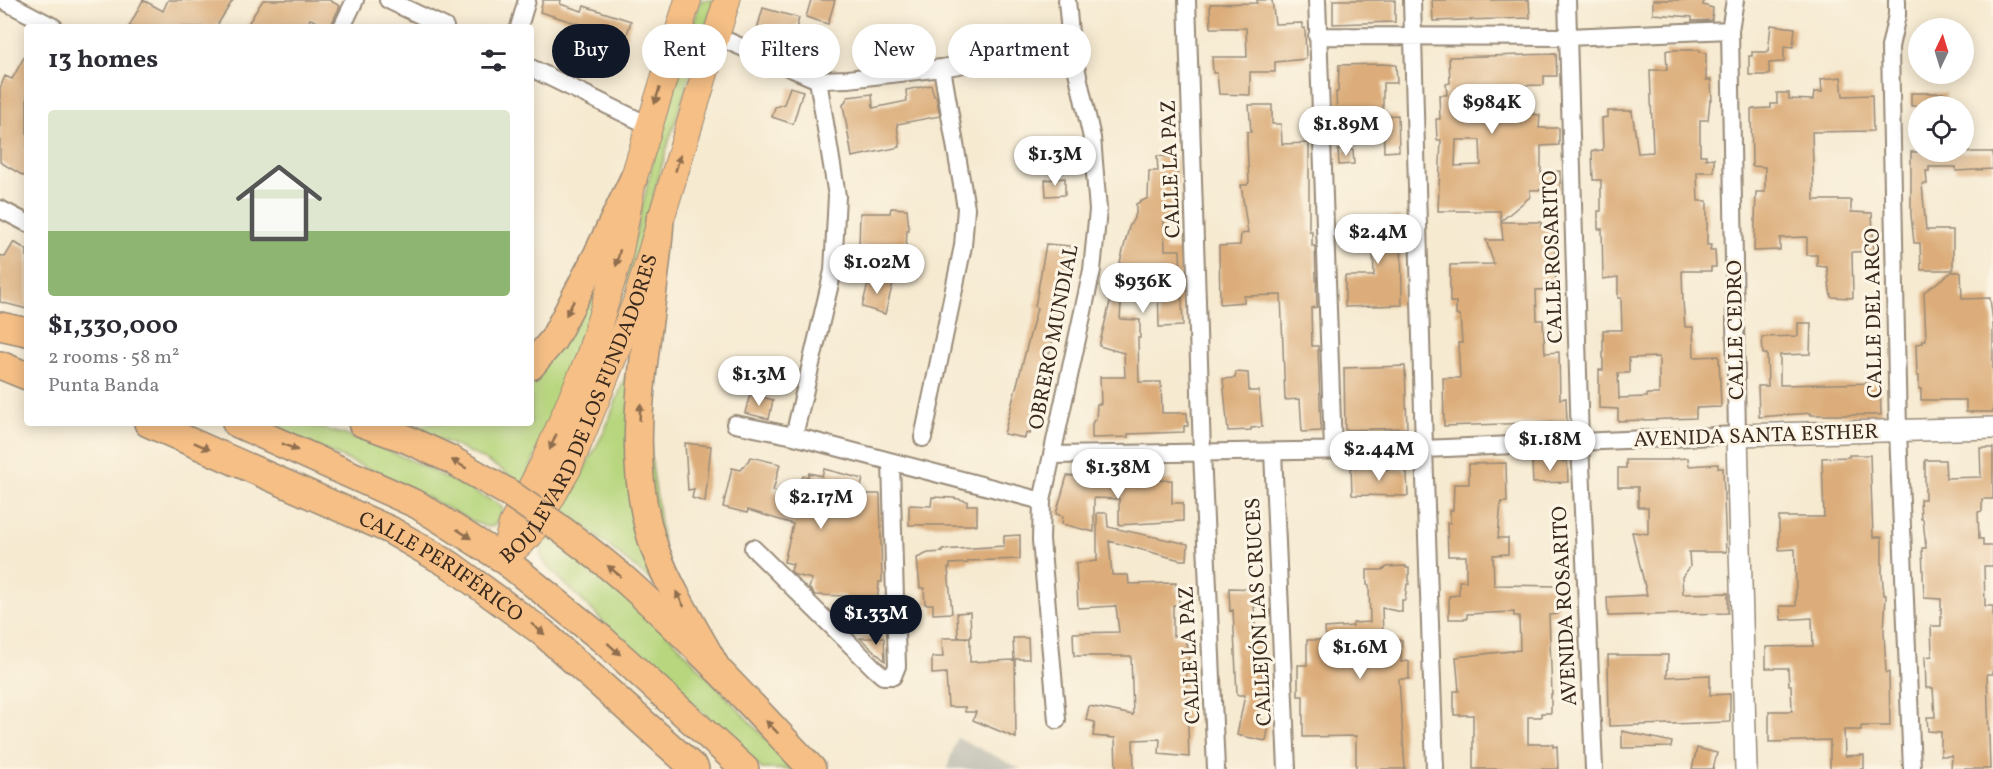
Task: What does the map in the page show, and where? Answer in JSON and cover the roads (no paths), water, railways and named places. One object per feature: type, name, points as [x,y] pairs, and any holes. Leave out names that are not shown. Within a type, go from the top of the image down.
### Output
[{"type":"highway","points":[[534,362],[553,340],[633,180]]},
{"type":"highway","points":[[660,219],[659,250],[641,389],[638,442],[641,485],[647,521],[657,554],[717,669]]},
{"type":"highway","points":[[0,326],[24,331]]},
{"type":"highway","points":[[0,357],[24,361]]},
{"type":"highway","points":[[0,365],[24,375]]},
{"type":"highway","name":"CALLE PERIFÉRICO","points":[[155,426],[390,530],[452,566],[542,632],[695,769]]},
{"type":"highway","points":[[243,426],[418,505],[503,559],[602,639],[745,769]]},
{"type":"highway","points":[[370,426],[450,459],[509,493],[552,522],[633,587],[717,669],[812,769]]},
{"type":"main road","name":"BOULEVARD DE LOS FUNDADORES","points":[[503,559],[512,524],[545,460],[588,360],[618,261],[633,180],[648,125],[688,0]]},
{"type":"main road","name":"BOULEVARD DE LOS FUNDADORES","points":[[720,24],[727,0]]},
{"type":"main road","name":"BOULEVARD DE LOS FUNDADORES","points":[[503,559],[530,535],[568,470],[636,302],[703,78]]},
{"type":"street","points":[[2,0],[48,24]]},
{"type":"street","points":[[343,24],[355,0]]},
{"type":"street","points":[[388,0],[439,24]]},
{"type":"street","points":[[520,24],[527,0]]},
{"type":"street","name":"OBRERO MUNDIAL","points":[[1067,0],[1069,24]]},
{"type":"street","name":"CALLE LA PAZ","points":[[1186,0],[1216,769]]},
{"type":"street","points":[[1317,0],[1333,450]]},
{"type":"street","points":[[1412,0],[1435,769]]},
{"type":"street","name":"CALLE ROSARITO","points":[[1567,0],[1580,441]]},
{"type":"street","name":"CALLE CEDRO","points":[[1735,0],[1730,30],[1746,769]]},
{"type":"street","name":"CALLE DEL ARCO","points":[[1898,0],[1890,47],[1898,431],[1912,769]]},
{"type":"street","points":[[1317,36],[1568,37],[1730,30]]},
{"type":"street","points":[[727,41],[818,80],[848,79],[948,67]]},
{"type":"street","points":[[923,438],[959,268],[966,208],[942,68]]},
{"type":"street","points":[[534,69],[648,125]]},
{"type":"street","name":"OBRERO MUNDIAL","points":[[1057,720],[1041,540],[1042,501],[1092,270],[1098,210],[1092,138],[1078,78]]},
{"type":"street","points":[[794,436],[834,260],[837,196],[818,80]]},
{"type":"street","points":[[0,209],[24,221]]},
{"type":"street","points":[[735,424],[794,436],[1042,501]]},
{"type":"street","name":"AVENIDA SANTA ESTHER","points":[[1052,455],[1424,449],[1737,435],[1993,428]]},
{"type":"street","name":"AVENIDA ROSARITO","points":[[1580,441],[1594,769]]},
{"type":"street","name":"CALLEJÓN LAS CRUCES","points":[[1273,452],[1287,769]]},
{"type":"street","points":[[753,548],[874,669],[883,676],[893,676],[897,666],[891,463]]}]
